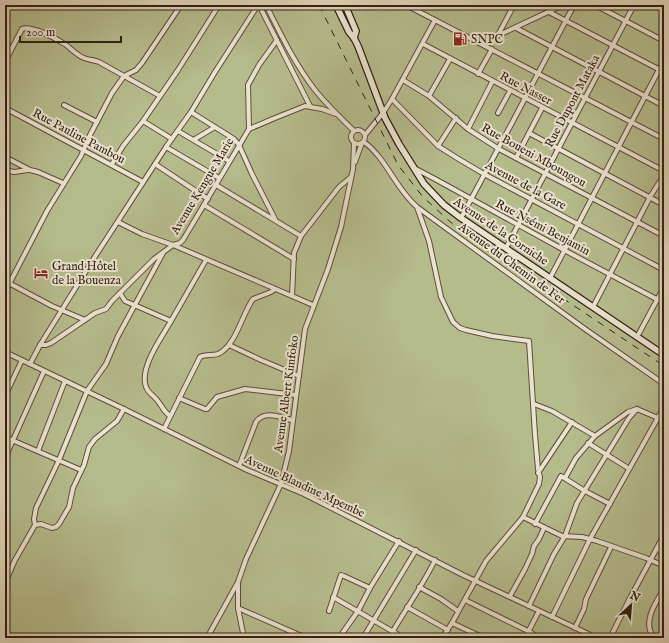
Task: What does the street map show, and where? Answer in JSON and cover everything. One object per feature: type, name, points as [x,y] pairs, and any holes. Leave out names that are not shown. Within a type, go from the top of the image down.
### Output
[{"type":"street","points":[[5,292],[36,230],[63,183],[74,168],[112,93],[124,76],[136,70],[142,63],[181,5]]},
{"type":"street","points":[[112,164],[123,146],[143,121],[160,96],[219,5]]},
{"type":"street","points":[[30,364],[40,345],[143,182],[191,112],[258,5],[310,106]]},
{"type":"street","points":[[266,5],[287,47],[315,90],[336,114],[354,131]]},
{"type":"street","name":"Avenue de la Corniche","points":[[336,5],[348,32],[354,38],[390,129],[413,168],[433,195],[461,218],[664,355]]},
{"type":"street","name":"Avenue de la Corniche","points":[[345,5],[356,31],[354,38]]},
{"type":"street","points":[[406,5],[482,43],[664,139]]},
{"type":"street","points":[[498,35],[514,5]]},
{"type":"street","points":[[482,43],[563,5]]},
{"type":"street","points":[[461,218],[499,149],[574,5]]},
{"type":"street","points":[[595,5],[664,41]]},
{"type":"street","name":"Rue Dupont Mataka","points":[[506,248],[634,5]]},
{"type":"street","points":[[657,5],[664,9]]},
{"type":"street","points":[[549,12],[664,72]]},
{"type":"street","points":[[354,131],[351,136],[351,140],[358,144],[363,142],[365,135],[384,113],[436,20]]},
{"type":"street","points":[[7,58],[22,30],[29,28],[63,43],[84,59],[96,61],[160,96]]},
{"type":"street","points":[[516,28],[664,106]]},
{"type":"street","points":[[277,40],[259,65],[248,85],[249,129],[300,108],[310,106],[336,114]]},
{"type":"street","name":"Rue Nasser","points":[[423,44],[492,82],[664,171]]},
{"type":"street","points":[[478,74],[492,49]]},
{"type":"street","points":[[429,96],[450,59]]},
{"type":"street","points":[[550,278],[664,60]]},
{"type":"street","name":"Rue Boueni Mboungou","points":[[403,80],[429,96],[468,129],[499,149],[664,236]]},
{"type":"street","points":[[468,129],[492,82]]},
{"type":"street","points":[[498,113],[510,91]]},
{"type":"street","name":"Avenue de la Gare","points":[[392,99],[438,146],[457,158],[532,200],[664,270]]},
{"type":"street","points":[[64,105],[97,122]]},
{"type":"street","name":"Rue Pauline Pambou","points":[[5,108],[112,164],[143,182]]},
{"type":"street","points":[[516,158],[542,108]]},
{"type":"street","points":[[191,112],[234,139],[239,144],[252,174],[275,219]]},
{"type":"street","points":[[438,146],[456,118]]},
{"type":"street","points":[[143,121],[172,139]]},
{"type":"street","points":[[354,131],[361,130],[374,124]]},
{"type":"street","points":[[195,139],[215,127]]},
{"type":"street","name":"Avenue Kengue Marie","points":[[40,345],[51,343],[95,313],[106,310],[154,259],[173,245],[180,243],[186,237],[219,178],[249,129]]},
{"type":"street","points":[[361,130],[365,135]]},
{"type":"street","points":[[178,131],[195,139],[229,161]]},
{"type":"street","points":[[529,133],[664,205]]},
{"type":"street","name":"Avenue Albert Kimfoko","points":[[353,166],[363,142]]},
{"type":"street","name":"Avenue du Chemin de Fer","points":[[363,142],[374,151],[390,171],[408,198],[417,207],[585,329],[664,384]]},
{"type":"street","name":"Avenue Albert Kimfoko","points":[[207,638],[238,582],[246,559],[281,484],[288,458],[304,329],[328,269],[340,228],[353,166],[354,143]]},
{"type":"street","points":[[166,147],[219,178]]},
{"type":"street","points":[[5,157],[30,170],[63,183]]},
{"type":"street","points":[[155,164],[208,199]]},
{"type":"street","name":"Rue Nsémi Benjamin","points":[[413,168],[664,303]]},
{"type":"street","points":[[5,170],[14,172],[30,170]]},
{"type":"street","points":[[593,307],[638,223],[650,197],[664,175]]},
{"type":"street","points":[[292,296],[294,258],[301,236],[339,187],[351,177]]},
{"type":"street","points":[[216,184],[301,236]]},
{"type":"street","points":[[204,205],[294,258]]},
{"type":"street","points":[[417,207],[429,241],[441,297],[453,322],[460,328],[466,330],[492,336],[529,341],[538,473],[540,477],[539,484],[523,517],[487,560],[442,638]]},
{"type":"street","points":[[118,222],[142,234],[173,245],[313,305]]},
{"type":"street","points":[[5,583],[15,560],[35,525],[34,519],[36,508],[59,460],[87,391],[106,364],[116,341],[163,252]]},
{"type":"street","points":[[170,416],[163,410],[158,401],[146,387],[146,369],[152,354],[206,260]]},
{"type":"street","points":[[5,281],[85,320]]},
{"type":"street","points":[[637,337],[664,286]]},
{"type":"street","points":[[164,429],[200,357],[205,355],[217,355],[229,345],[253,299],[275,289]]},
{"type":"street","points":[[120,294],[125,301],[171,321]]},
{"type":"street","points":[[229,345],[298,376]]},
{"type":"street","name":"Avenue Blandine Mpembe","points":[[6,354],[22,360],[124,408],[239,466],[281,484],[596,638]]},
{"type":"street","points":[[5,396],[22,360]]},
{"type":"street","points":[[5,458],[44,371]]},
{"type":"street","points":[[38,451],[65,381]]},
{"type":"street","points":[[179,398],[207,409],[217,397],[245,388],[296,396]]},
{"type":"street","points":[[534,404],[552,411],[595,436]]},
{"type":"street","points":[[552,617],[590,539],[628,468],[664,407]]},
{"type":"street","points":[[35,525],[41,524],[52,528],[59,524],[70,507],[71,493],[92,443],[114,424],[124,408]]},
{"type":"street","points":[[565,478],[576,458],[588,443],[595,436],[628,412],[637,409],[658,418]]},
{"type":"street","points":[[530,606],[554,554],[565,536],[577,503],[629,418],[637,409]]},
{"type":"street","points":[[239,466],[256,422],[259,418],[262,416],[274,416],[292,420]]},
{"type":"street","points":[[538,473],[572,422]]},
{"type":"street","points":[[5,437],[81,470]]},
{"type":"street","points":[[588,443],[628,468]]},
{"type":"street","points":[[535,524],[558,479],[561,476],[610,504]]},
{"type":"street","points":[[523,517],[562,536],[590,539],[664,566]]},
{"type":"street","points":[[510,596],[525,570],[534,546],[544,528]]},
{"type":"street","points":[[610,638],[664,535]]},
{"type":"street","points":[[338,638],[358,611],[370,588],[399,541]]},
{"type":"street","points":[[659,544],[664,560]]},
{"type":"street","points":[[575,628],[584,609],[586,599],[611,547]]},
{"type":"street","points":[[363,638],[416,550]]},
{"type":"street","points":[[389,638],[436,560]]},
{"type":"street","points":[[329,610],[339,579],[342,575],[370,588]]},
{"type":"street","points":[[238,582],[238,608],[244,638],[249,638]]},
{"type":"street","points":[[419,587],[441,599],[458,611]]},
{"type":"street","points":[[654,638],[649,631],[650,618],[654,606],[664,589]]},
{"type":"street","points":[[334,597],[404,638]]},
{"type":"street","points":[[465,600],[530,632],[539,638]]},
{"type":"street","points":[[407,607],[448,630]]},
{"type":"street","points":[[238,608],[306,638]]},
{"type":"street","points":[[525,638],[530,632],[539,611]]},
{"type":"street","points":[[452,623],[484,638]]},
{"type":"green space","points":[[5,5],[664,5],[664,638],[5,638]]},
{"type":"railway","points":[[319,5],[398,165],[423,197],[456,227],[664,366]]},
{"type":"place","name":"SNPC","points":[[460,39]]},
{"type":"place","name":"Grand Hôtel de la Bouenza","points":[[41,273]]}]
